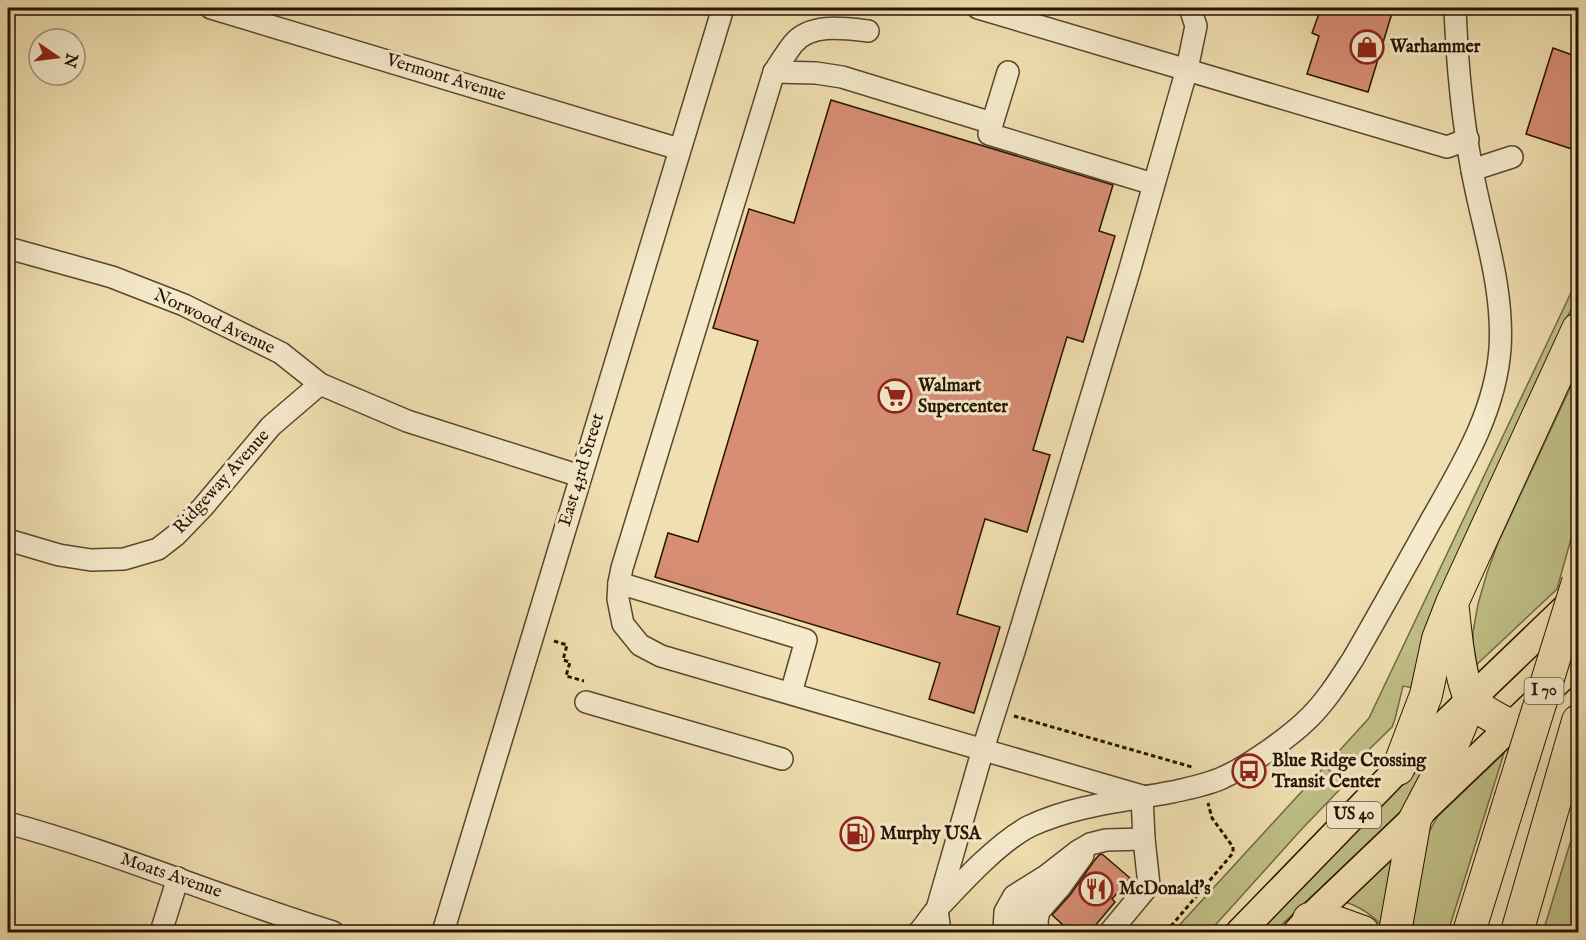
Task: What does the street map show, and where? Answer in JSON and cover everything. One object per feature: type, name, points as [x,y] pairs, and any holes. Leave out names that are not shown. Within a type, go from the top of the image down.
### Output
[{"type":"highway","points":[[1398,769],[1426,695],[1438,639],[1452,603],[1578,329]]},
{"type":"highway","name":"I 70","points":[[1469,933],[1578,582]]},
{"type":"highway","points":[[1452,603],[1464,680],[1471,700],[1488,714],[1511,726]]},
{"type":"highway","points":[[1395,933],[1415,819],[1447,758],[1471,700]]},
{"type":"highway","points":[[1517,933],[1576,728]]},
{"type":"highway","points":[[1303,926],[1338,923],[1364,933]]},
{"type":"main road","name":"US 40","points":[[1240,933],[1398,769],[1578,596]]},
{"type":"main road","name":"US 40","points":[[1303,926],[1578,662]]},
{"type":"street","name":"Vermont Avenue","points":[[212,8],[279,17],[680,149]]},
{"type":"street","name":"East 43rd Street","points":[[443,933],[723,8]]},
{"type":"street","points":[[978,8],[1447,147],[1468,139]]},
{"type":"street","points":[[927,932],[937,909],[983,749],[1011,664],[1187,69],[1196,26],[1190,8]]},
{"type":"street","points":[[937,909],[983,862],[1008,840],[1029,827],[1080,808],[1200,786],[1225,777],[1269,750],[1310,717],[1353,659],[1463,464],[1484,420],[1497,373],[1500,337],[1499,296],[1472,170],[1456,38],[1455,8]]},
{"type":"street","points":[[868,31],[838,28],[813,30],[794,42],[774,72],[619,583],[618,599],[622,624],[640,645],[662,656],[1142,796]]},
{"type":"street","points":[[774,72],[842,77],[1154,184]]},
{"type":"street","points":[[991,128],[1008,72]]},
{"type":"street","points":[[1472,170],[1512,157]]},
{"type":"street","name":"Norwood Avenue","points":[[8,248],[112,277],[184,305],[281,353],[320,384],[407,421],[580,476]]},
{"type":"street","name":"Ridgeway Avenue","points":[[8,540],[59,555],[91,560],[124,559],[158,549],[176,535],[203,507],[271,426],[320,384]]},
{"type":"street","points":[[619,583],[806,640],[791,693]]},
{"type":"street","points":[[585,702],[782,759]]},
{"type":"street","points":[[1110,933],[1149,885],[1142,796]]},
{"type":"street","name":"Moats Avenue","points":[[8,823],[178,878],[333,933]]},
{"type":"street","points":[[1005,933],[1005,912],[1014,896],[1046,876],[1078,851],[1090,844],[1106,840],[1144,839]]},
{"type":"street","points":[[1038,933],[1039,911],[1060,887],[1090,844]]},
{"type":"street","points":[[161,933],[178,878]]},
{"type":"street","points":[[1092,933],[1120,900],[1149,885]]},
{"type":"street","points":[[1019,933],[1018,924],[1027,906],[1060,887]]},
{"type":"path","points":[[554,641],[567,645],[563,660],[568,661]]},
{"type":"path","points":[[1011,715],[1199,768]]},
{"type":"path","points":[[1166,933],[1233,853],[1233,847],[1212,818],[1207,798]]},
{"type":"green space","points":[[1578,278],[1578,294],[1516,430],[1414,688],[1403,686],[1392,727],[1343,775],[1330,761],[1369,718]]},
{"type":"green space","points":[[1578,371],[1578,514],[1557,589],[1473,668],[1473,632],[1487,573],[1498,543]]},
{"type":"green space","points":[[1459,720],[1413,800],[1274,932],[1254,932]]},
{"type":"green space","points":[[1504,753],[1448,932],[1406,932],[1425,839],[1438,816]]},
{"type":"green space","points":[[1325,766],[1344,785],[1209,932],[1173,932]]},
{"type":"green space","points":[[1578,817],[1578,932],[1543,932]]},
{"type":"green space","points":[[1404,843],[1388,932],[1367,913],[1342,901]]},
{"type":"building","points":[[1321,8],[1373,8],[1392,13],[1368,92],[1307,74],[1319,36],[1312,33]]},
{"type":"building","points":[[1553,48],[1578,57],[1578,141],[1575,150],[1526,134]]},
{"type":"building","name":"Walmart Supercenter","points":[[831,100],[1113,185],[1099,231],[1115,236],[1083,342],[1067,337],[1033,450],[1050,455],[1027,532],[985,519],[957,614],[1000,627],[974,713],[929,699],[940,663],[655,577],[668,533],[698,542],[758,341],[713,328],[749,209],[794,223]]},
{"type":"building","name":"McDonald's","points":[[1102,854],[1130,878],[1112,899],[1115,902],[1089,933],[1072,933],[1052,915]]},
{"type":"place","name":"Warhammer","points":[[1367,47]]},
{"type":"place","name":"Walmart Supercenter","points":[[895,396]]},
{"type":"place","name":"Blue Ridge Crossing Transit Center","points":[[1249,771]]},
{"type":"place","name":"Murphy USA","points":[[857,834]]},
{"type":"place","name":"McDonald's","points":[[1096,889]]}]
